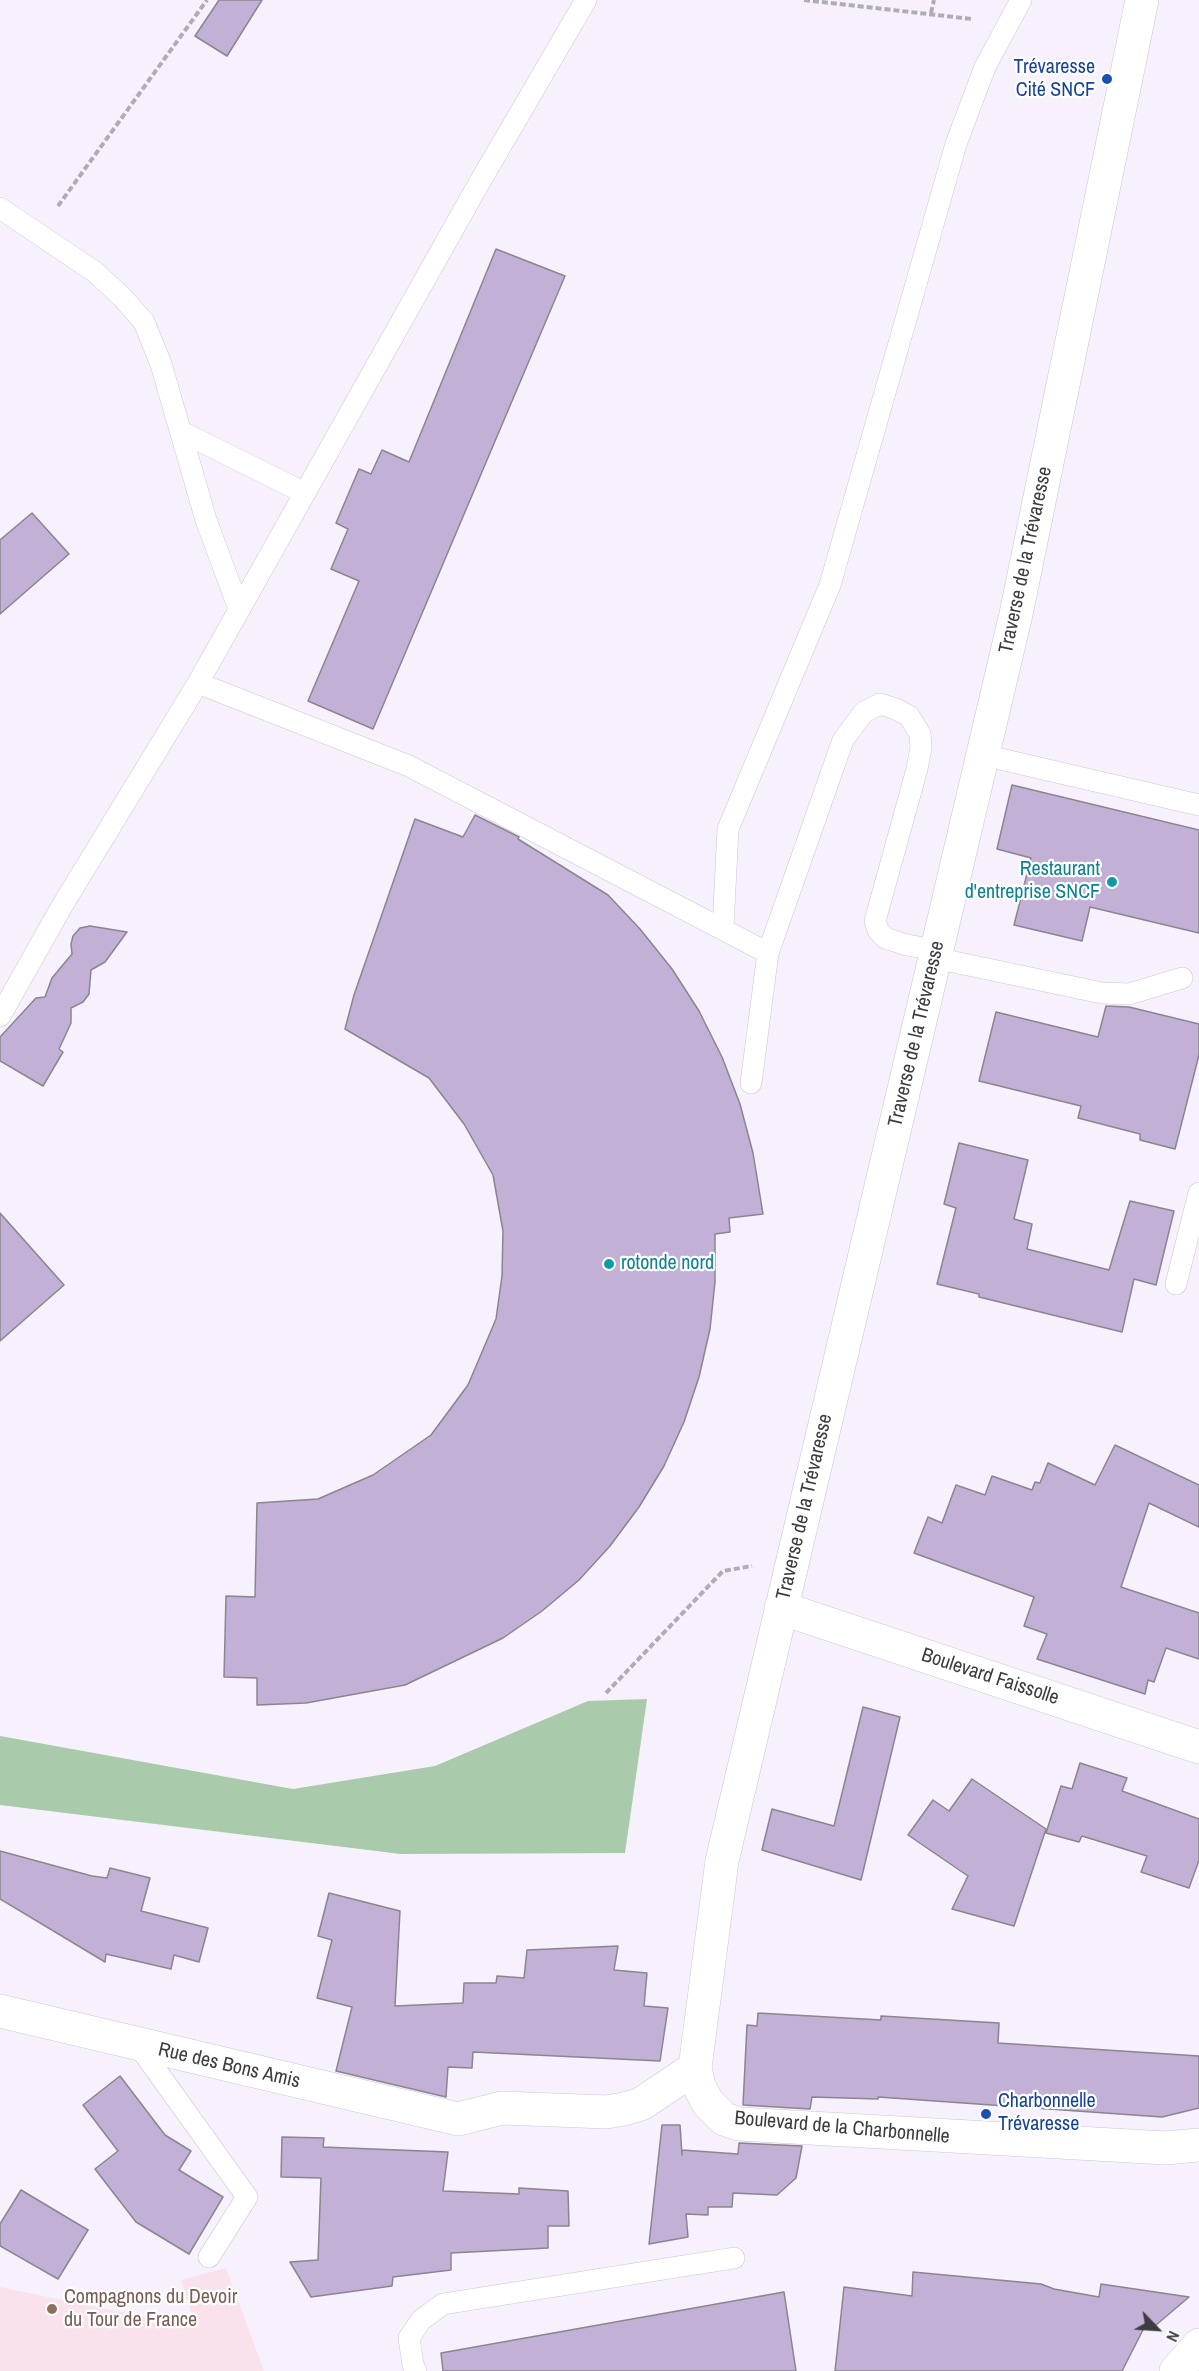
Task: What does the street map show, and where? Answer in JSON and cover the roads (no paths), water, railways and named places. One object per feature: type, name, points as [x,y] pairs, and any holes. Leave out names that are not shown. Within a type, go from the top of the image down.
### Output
[{"type":"street","name":"Traverse de la Trévaresse","points":[[695,2068],[722,1862],[1016,614],[1142,0]]},
{"type":"street","name":"Boulevard Faissolle","points":[[782,1608],[1199,1747]]},
{"type":"street","name":"Rue des Bons Amis","points":[[0,2011],[458,2119],[502,2108],[606,2112],[624,2109],[640,2104],[695,2068]]},
{"type":"street","name":"Boulevard de la Charbonnelle","points":[[695,2068],[699,2086],[708,2103],[724,2119],[739,2124],[1155,2148],[1199,2145]]},
{"type":"street","points":[[1176,2371],[1199,2345]]},
{"type":"lane","points":[[0,1016],[62,906],[198,683],[473,195],[586,0]]},
{"type":"lane","points":[[723,928],[728,829],[830,585],[956,144],[985,67],[1021,0]]},
{"type":"lane","points":[[0,208],[95,272],[135,309],[154,342],[206,520],[239,609]]},
{"type":"lane","points":[[182,432],[305,493]]},
{"type":"lane","points":[[198,683],[409,766],[768,953]]},
{"type":"lane","points":[[751,1083],[768,953],[843,740],[864,712],[880,704],[909,716],[920,734],[921,747],[875,921],[878,930],[885,938],[936,954],[1102,993],[1129,994],[1182,978]]},
{"type":"lane","points":[[983,755],[1199,805]]},
{"type":"lane","points":[[1176,1284],[1199,1193]]},
{"type":"lane","points":[[138,2045],[247,2197],[209,2257]]},
{"type":"lane","points":[[416,2371],[413,2365],[410,2338],[421,2320],[443,2304],[734,2258]]},
{"type":"place","name":"Trévaresse Cité SNCF","points":[[1107,79]]},
{"type":"place","name":"Restaurant d'entreprise SNCF","points":[[1112,882]]},
{"type":"place","name":"rotonde nord","points":[[609,1264]]},
{"type":"place","name":"Charbonnelle Trévaresse","points":[[986,2114]]},
{"type":"place","name":"Compagnons du Devoir du Tour de France","points":[[52,2309]]}]
